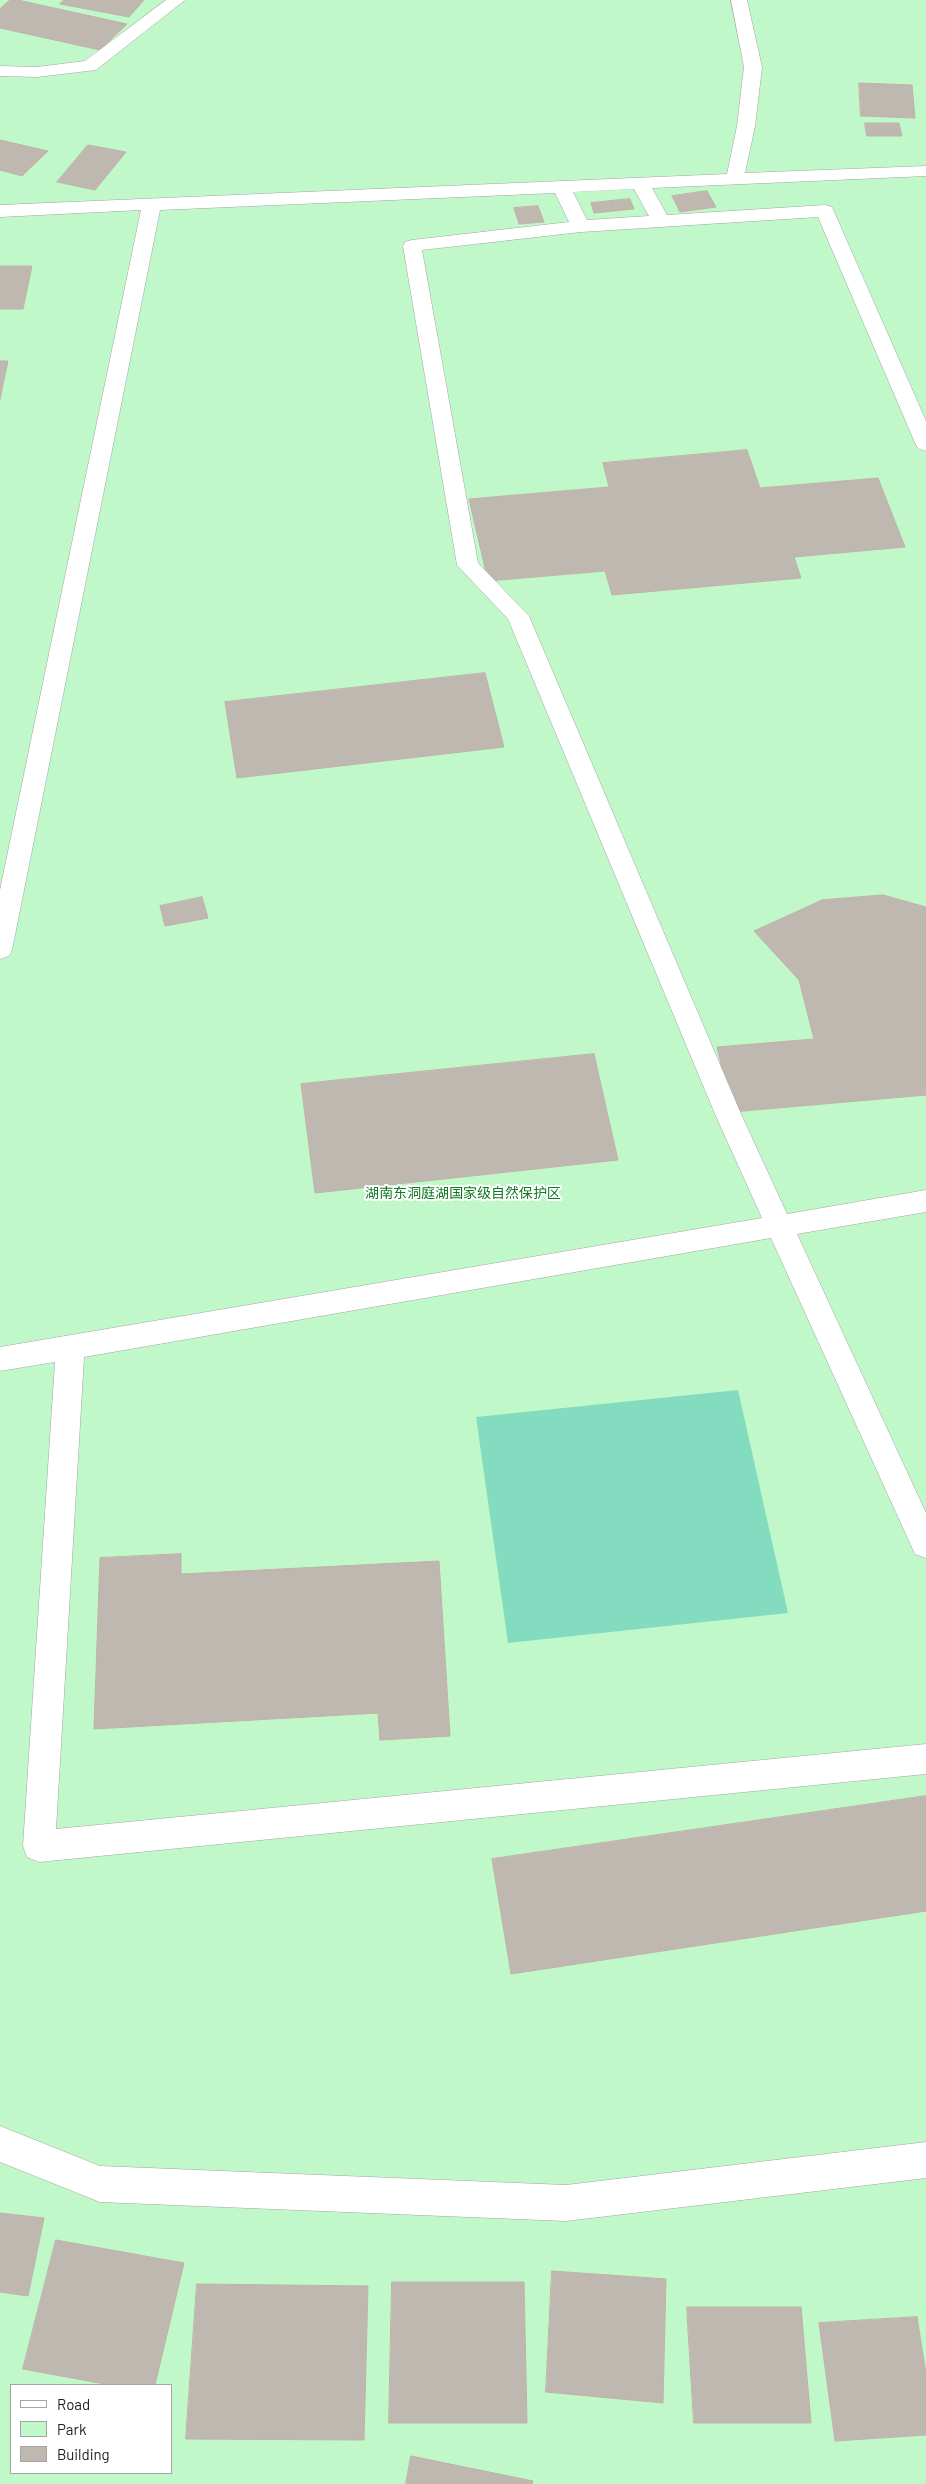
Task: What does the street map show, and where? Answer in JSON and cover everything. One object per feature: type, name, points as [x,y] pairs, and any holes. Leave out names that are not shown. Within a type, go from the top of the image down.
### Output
[{"type":"street","points":[[0,71],[37,72],[90,66],[177,0]]},
{"type":"street","points":[[735,180],[746,126],[753,68],[739,0]]},
{"type":"street","points":[[0,211],[151,206],[926,171]]},
{"type":"street","points":[[640,184],[661,221]]},
{"type":"street","points":[[561,187],[581,226]]},
{"type":"street","points":[[0,950],[151,206]]},
{"type":"street","points":[[926,445],[825,210],[581,226],[412,246],[468,565],[518,616],[728,1114],[926,1545]]},
{"type":"street","points":[[0,1359],[926,1201]]},
{"type":"street","points":[[70,1347],[39,1846],[926,1759]]},
{"type":"street","points":[[0,2144],[100,2184],[566,2203],[926,2160]]},
{"type":"green space","name":"湖南东洞庭湖国家级自然保护区","points":[[0,0],[926,0],[926,2484],[0,2484]]},
{"type":"green space","points":[[738,1390],[788,1613],[508,1643],[476,1417]]},
{"type":"building","points":[[10,0],[18,0],[127,24],[100,50],[0,28],[0,9]]},
{"type":"building","points":[[64,0],[144,0],[129,17],[60,4]]},
{"type":"building","points":[[859,83],[912,85],[915,118],[861,116]]},
{"type":"building","points":[[865,123],[899,123],[902,136],[867,136]]},
{"type":"building","points":[[0,140],[48,151],[22,176],[0,170]]},
{"type":"building","points":[[88,145],[126,152],[95,190],[57,182]]},
{"type":"building","points":[[707,191],[716,207],[680,212],[672,196]]},
{"type":"building","points":[[630,199],[634,209],[594,213],[591,203]]},
{"type":"building","points":[[538,206],[544,222],[519,224],[514,208]]},
{"type":"building","points":[[0,266],[32,266],[23,309],[0,309]]},
{"type":"building","points":[[0,361],[8,361],[0,399]]},
{"type":"building","points":[[747,450],[760,488],[878,478],[905,547],[794,557],[801,578],[612,595],[605,571],[488,581],[469,499],[609,487],[603,463]]},
{"type":"building","points":[[485,673],[504,747],[237,778],[225,702]]},
{"type":"building","points":[[883,895],[926,907],[926,1095],[732,1112],[717,1047],[814,1039],[799,980],[754,931],[822,900]]},
{"type":"building","points":[[202,897],[208,918],[165,926],[160,906]]},
{"type":"building","points":[[594,1054],[618,1160],[315,1193],[301,1084]]},
{"type":"building","points":[[181,1554],[181,1574],[439,1561],[450,1736],[380,1740],[378,1713],[94,1729],[100,1558]]},
{"type":"building","points":[[926,1796],[926,1911],[511,1974],[492,1859]]},
{"type":"building","points":[[0,2213],[44,2218],[28,2296],[0,2292]]},
{"type":"building","points":[[56,2240],[184,2263],[155,2384],[105,2384],[23,2369]]},
{"type":"building","points":[[552,2271],[666,2279],[663,2403],[546,2392]]},
{"type":"building","points":[[392,2282],[524,2282],[527,2423],[389,2423]]},
{"type":"building","points":[[197,2284],[368,2286],[364,2440],[186,2439]]},
{"type":"building","points":[[687,2307],[801,2307],[811,2423],[694,2423]]},
{"type":"building","points":[[917,2317],[926,2373],[926,2435],[835,2441],[819,2323]]},
{"type":"building","points":[[411,2456],[533,2481],[532,2484],[406,2484]]}]
